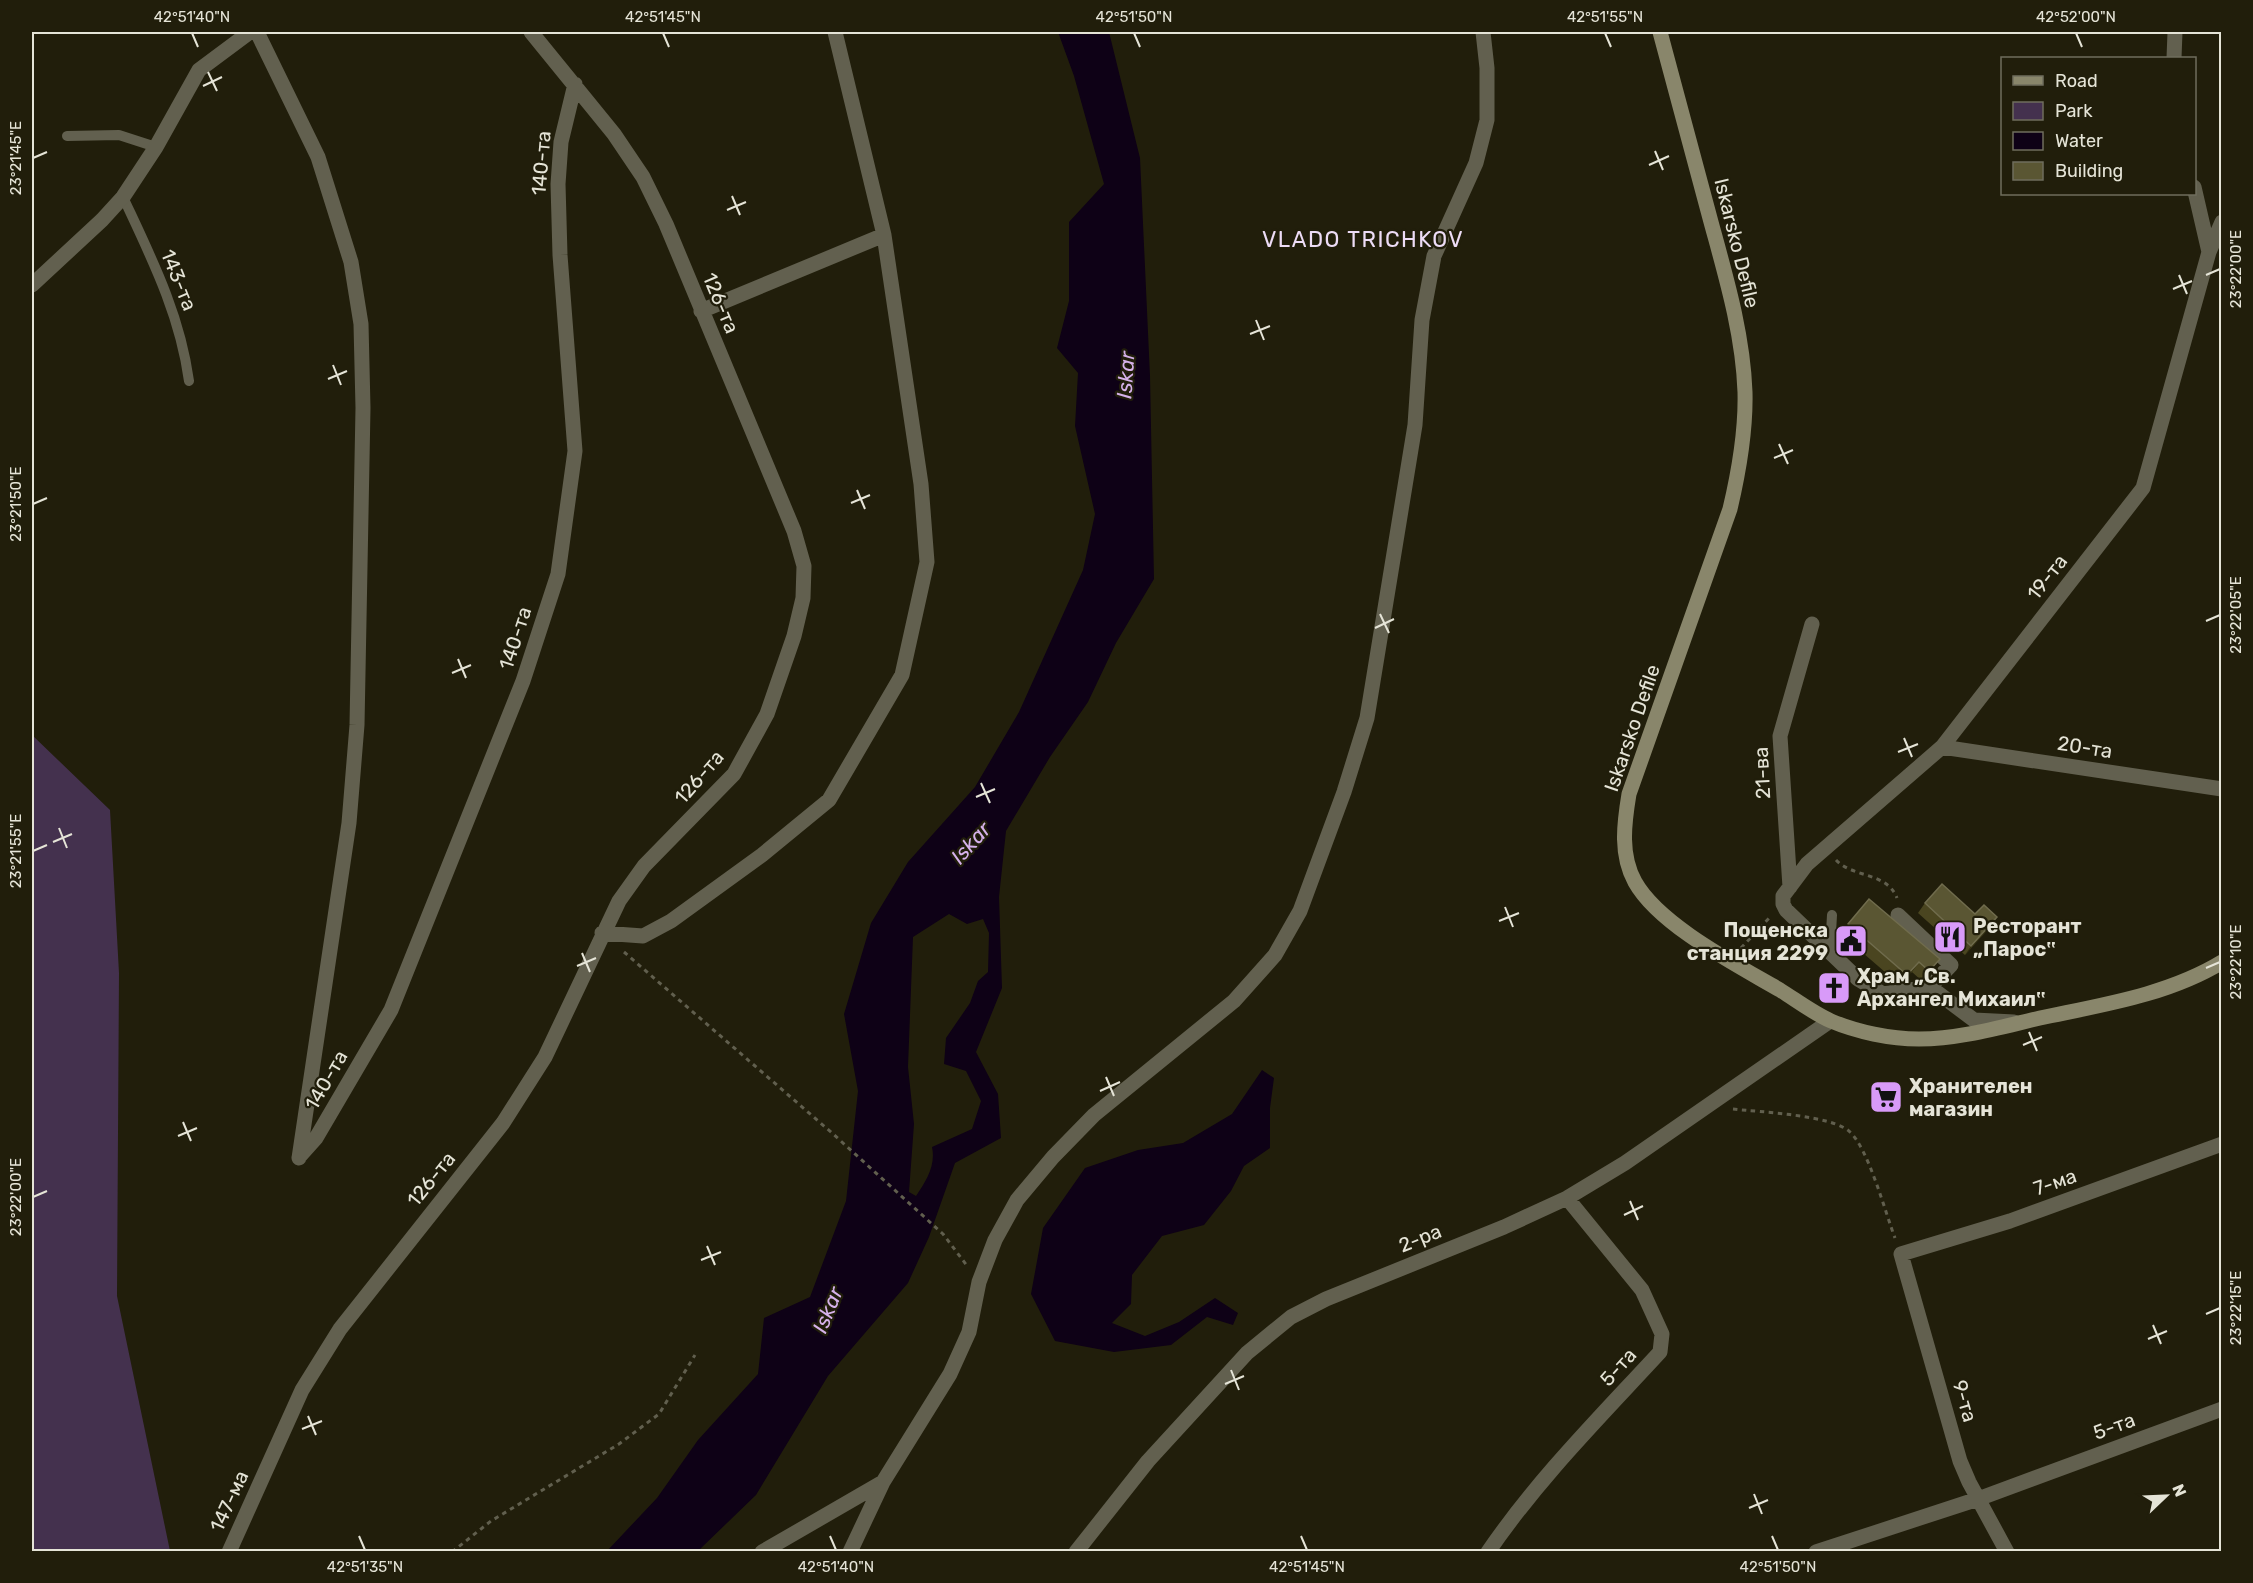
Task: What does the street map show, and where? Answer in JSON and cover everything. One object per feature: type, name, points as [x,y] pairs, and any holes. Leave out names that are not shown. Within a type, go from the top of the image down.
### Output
[{"type":"main road","name":"Iskarsko Defile","points":[[1660,32],[1735,321],[1742,362],[1744,420],[1740,460],[1730,509],[1629,794],[1624,838],[1626,861],[1647,900],[1680,927],[1730,960],[1830,1020],[1862,1031],[1918,1039],[1948,1038],[2140,995],[2180,982],[2222,962]]},
{"type":"street","points":[[32,285],[102,220],[123,197],[156,147],[200,70],[250,32]]},
{"type":"street","name":"140-та","points":[[257,32],[318,157],[351,262],[361,324],[363,408],[357,725],[349,823],[298,1158],[316,1138],[391,1010],[523,681],[558,574],[575,451],[560,255],[558,184],[561,142],[575,84]]},
{"type":"street","name":"126-та","points":[[267,1467],[302,1390],[340,1329],[503,1123],[545,1057],[619,901],[644,866],[734,774],[767,714],[794,636],[803,598],[804,566],[794,531],[643,177],[614,134],[531,32]]},
{"type":"street","points":[[602,933],[643,936],[671,921],[762,855],[829,800],[902,675],[927,562],[921,484],[884,235],[835,32]]},
{"type":"street","points":[[850,1551],[883,1482],[950,1374],[969,1332],[979,1282],[995,1240],[1017,1200],[1053,1157],[1094,1115],[1234,1001],[1275,955],[1300,911],[1344,792],[1367,718],[1415,425],[1422,320],[1434,256],[1476,163],[1487,120],[1487,68],[1483,32]]},
{"type":"street","points":[[2174,57],[2175,32]]},
{"type":"street","points":[[2196,195],[2209,252]]},
{"type":"street","name":"19-та","points":[[1790,887],[1807,864],[1942,747],[2143,488],[2209,252],[2222,222]]},
{"type":"street","points":[[701,311],[884,235]]},
{"type":"street","name":"21-ва","points":[[1790,887],[1780,736],[1812,624]]},
{"type":"street","name":"20-та","points":[[1942,747],[2222,789]]},
{"type":"street","points":[[1790,887],[1783,896],[1783,904],[1858,979],[1883,994],[1930,987],[1951,965],[1898,915]]},
{"type":"street","points":[[1930,987],[1974,1020],[2021,1023]]},
{"type":"street","name":"2-ра","points":[[1076,1551],[1148,1461],[1247,1353],[1291,1317],[1326,1299],[1504,1227],[1567,1198],[1625,1163],[1830,1020]]},
{"type":"street","name":"7-ма","points":[[1901,1254],[2010,1221],[2222,1144]]},
{"type":"street","name":"5-та","points":[[1488,1551],[1515,1512],[1559,1461],[1660,1352],[1662,1334],[1642,1290],[1567,1198]]},
{"type":"street","name":"9-та","points":[[1901,1254],[1960,1461],[2007,1551]]},
{"type":"street","name":"5-та","points":[[1816,1551],[1978,1499],[2222,1409]]},
{"type":"street","name":"147-ма","points":[[229,1551],[267,1467]]},
{"type":"street","points":[[762,1551],[883,1482]]},
{"type":"lane","points":[[67,136],[119,135],[156,147]]},
{"type":"lane","name":"143-та","points":[[123,197],[162,281],[179,328],[189,381]]},
{"type":"lane","points":[[1830,951],[1832,915]]},
{"type":"path","points":[[1828,846],[1839,863],[1888,884],[1899,902],[1898,915]]},
{"type":"path","points":[[1730,960],[1783,904]]},
{"type":"path","points":[[602,933],[832,1133],[943,1234],[979,1282]]},
{"type":"path","points":[[1705,1106],[1830,1121],[1850,1131],[1862,1150],[1901,1254]]},
{"type":"path","points":[[452,1551],[491,1521],[619,1444],[659,1414],[695,1355]]},
{"type":"green space","points":[[32,735],[110,810],[119,973],[117,1296],[170,1551],[32,1551]]},
{"type":"water","name":"Iskar","points":[[1058,32],[1109,32],[1140,158],[1150,376],[1154,579],[1116,643],[1088,702],[1050,757],[1006,831],[999,897],[1002,988],[976,1052],[998,1094],[1001,1138],[955,1163],[929,1237],[908,1283],[828,1376],[756,1495],[698,1551],[607,1551],[657,1498],[698,1440],[758,1374],[764,1318],[810,1297],[846,1201],[858,1091],[844,1014],[871,923],[908,862],[975,787],[1019,712],[1083,570],[1095,514],[1075,426],[1078,373],[1057,348],[1069,301],[1069,222],[1104,184],[1074,76]],"holes":[[[949,914],[967,924],[983,919],[989,933],[988,972],[978,981],[970,1003],[946,1038],[944,1064],[966,1071],[981,1101],[972,1129],[932,1147],[933,1161],[927,1179],[916,1196],[909,1192],[914,1124],[908,1067],[913,937]]]},
{"type":"water","points":[[1262,1070],[1274,1078],[1270,1108],[1270,1148],[1244,1166],[1231,1191],[1204,1225],[1162,1236],[1132,1275],[1131,1304],[1112,1323],[1145,1336],[1179,1322],[1215,1298],[1238,1313],[1233,1325],[1207,1317],[1171,1345],[1114,1352],[1055,1341],[1031,1294],[1043,1228],[1085,1168],[1138,1150],[1183,1143],[1232,1114]]},
{"type":"building","points":[[1942,884],[1975,914],[1984,905],[1997,917],[1971,946],[1925,903]]},
{"type":"building","points":[[1869,899],[1940,959],[1929,971],[1919,962],[1907,975],[1848,924]]},
{"type":"place","name":"Ресторант „Парос‟","points":[[1950,937]]},
{"type":"place","name":"Пощенска станция 2299","points":[[1851,941]]},
{"type":"place","name":"Храм „Св. Архангел Михаил‟","points":[[1834,988]]},
{"type":"place","name":"Хранителен магазин","points":[[1886,1097]]},
{"type":"district","name":"VLADO TRICHKOV","points":[[1363,239]]}]
